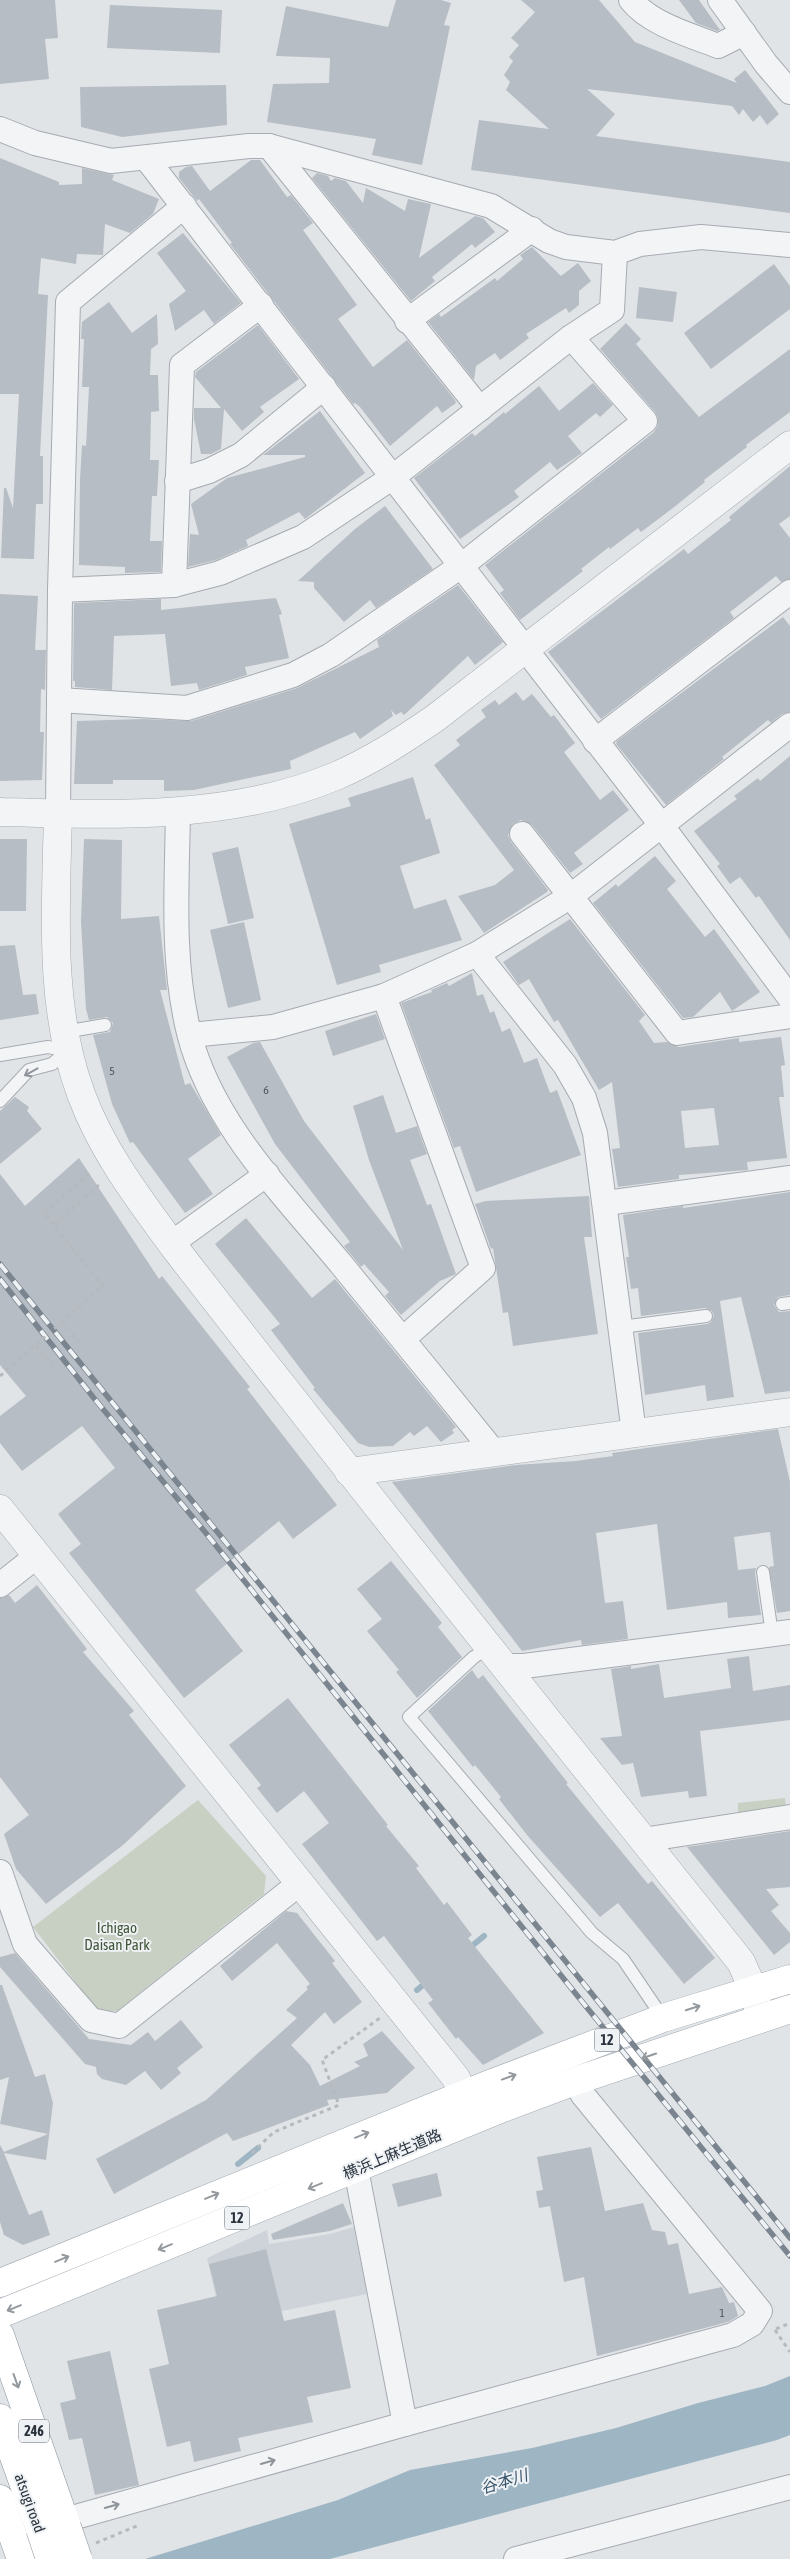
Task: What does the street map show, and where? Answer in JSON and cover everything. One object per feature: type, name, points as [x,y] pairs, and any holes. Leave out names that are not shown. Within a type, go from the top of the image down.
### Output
[{"type":"main road","name":"横浜上麻生道路","points":[[0,2283],[468,2107],[663,2018],[790,1979]]},
{"type":"main road","name":"横浜上麻生道路","points":[[0,2314],[356,2169],[468,2107],[575,2081],[790,2009]]},
{"type":"main road","name":"246","points":[[0,2335],[78,2559]]},
{"type":"main road","name":"atsugi road","points":[[0,2418],[50,2559]]},
{"type":"main road","name":"atsugi road","points":[[0,2499],[21,2559]]},
{"type":"street","points":[[631,0],[636,7],[662,22],[718,46],[744,33]]},
{"type":"street","points":[[720,0],[790,92]]},
{"type":"street","points":[[0,129],[36,143],[111,161],[249,146],[270,146],[491,206],[549,241],[566,247],[615,253],[640,244],[700,237],[790,245]]},
{"type":"street","points":[[270,146],[407,321],[480,410]]},
{"type":"street","points":[[146,158],[662,826],[790,998]]},
{"type":"street","points":[[184,206],[68,302],[60,590],[56,940],[58,983],[66,1042],[81,1093],[98,1135],[115,1164],[172,1244],[350,1472],[741,1962],[753,1989],[761,2018]]},
{"type":"street","points":[[407,321],[532,229]]},
{"type":"street","points":[[60,590],[174,585],[220,573],[303,537],[393,477],[571,338],[612,310],[615,253]]},
{"type":"street","points":[[174,585],[182,365],[261,305]]},
{"type":"street","points":[[59,700],[187,708],[244,692],[293,675],[331,655],[461,566],[645,421],[571,338]]},
{"type":"street","points":[[178,481],[209,471],[241,455],[324,387]]},
{"type":"street","points":[[0,812],[178,811],[231,805],[268,797],[336,776],[394,746],[418,730],[508,664],[525,648],[790,445]]},
{"type":"street","points":[[596,741],[790,592]]},
{"type":"street","points":[[190,1035],[273,1028],[384,996],[477,954],[571,896],[790,725]]},
{"type":"street","points":[[178,811],[177,944],[181,997],[190,1035],[204,1074],[229,1121],[267,1174],[494,1452]]},
{"type":"street","points":[[522,834],[677,1033],[790,1016]]},
{"type":"street","points":[[477,954],[565,1065],[584,1098],[595,1133],[606,1203],[634,1433]]},
{"type":"street","points":[[384,996],[483,1268],[403,1339]]},
{"type":"street","points":[[172,1244],[267,1174]]},
{"type":"street","points":[[606,1203],[790,1178]]},
{"type":"street","points":[[350,1472],[790,1412]]},
{"type":"street","points":[[0,1510],[456,2078],[468,2107]]},
{"type":"street","points":[[0,1585],[37,1556]]},
{"type":"street","points":[[497,1657],[524,1666],[781,1633]]},
{"type":"street","points":[[643,1840],[790,1817]]},
{"type":"street","points":[[0,1872],[24,1944],[91,2020],[119,2026],[300,1883]]},
{"type":"street","points":[[66,2524],[405,2424],[733,2335],[756,2320],[760,2311],[583,2094],[575,2081]]},
{"type":"street","points":[[356,2169],[405,2424]]},
{"type":"street","points":[[516,2559],[790,2486]]},
{"type":"lane","points":[[0,1055],[66,1042],[105,1025]]},
{"type":"lane","points":[[0,1102],[8,1090],[29,1070],[52,1064],[66,1042]]},
{"type":"lane","points":[[621,1326],[706,1316]]},
{"type":"lane","points":[[763,1572],[781,1633]]},
{"type":"lane","points":[[497,1657],[474,1658],[409,1717],[592,1933],[623,1959],[663,2018]]},
{"type":"path","points":[[0,1376],[103,1286],[44,1213],[89,1174]]},
{"type":"path","points":[[54,1225],[98,1186]]},
{"type":"path","points":[[63,1321],[79,1342]]},
{"type":"path","points":[[36,1345],[55,1368]]},
{"type":"path","points":[[245,2159],[274,2132],[339,2105],[322,2060],[384,2015]]},
{"type":"path","points":[[790,2323],[775,2330],[776,2336],[790,2352]]},
{"type":"shaded area","points":[[354,2227],[367,2294],[222,2323],[207,2258],[267,2230],[269,2244],[330,2234]]},
{"type":"green space","points":[[785,1798],[786,1808],[738,1813],[738,1803]]},
{"type":"green space","name":"Ichigao Daisan Park","points":[[198,1800],[266,1876],[264,1894],[117,2011],[98,2011],[33,1927]]},
{"type":"water","name":"谷本川","points":[[790,2376],[790,2435],[777,2440],[330,2559],[145,2559],[338,2500],[410,2470],[532,2448],[616,2428],[698,2403],[765,2386]]},
{"type":"building","points":[[0,0],[55,0],[58,38],[45,39],[49,79],[0,84]]},
{"type":"building","points":[[396,0],[441,0],[451,3],[444,25],[450,26],[422,165],[372,155],[376,139],[267,122],[273,84],[329,83],[330,58],[276,56],[286,6],[388,27]]},
{"type":"building","points":[[521,0],[599,0],[635,42],[737,83],[734,79],[745,70],[779,114],[767,125],[760,115],[753,122],[743,109],[739,115],[732,106],[587,89],[615,114],[596,136],[790,162],[790,213],[471,170],[479,120],[549,129],[506,90],[510,82],[504,75],[513,61],[509,57],[519,45],[511,38],[535,12]]},
{"type":"building","points":[[679,0],[699,0],[720,30],[717,31],[696,23]]},
{"type":"building","points":[[110,5],[222,10],[220,53],[107,48]]},
{"type":"building","points":[[226,85],[227,125],[122,137],[81,127],[80,87]]},
{"type":"building","points":[[0,158],[59,182],[59,185],[82,184],[82,168],[114,175],[112,180],[159,199],[153,214],[130,233],[105,224],[103,255],[77,254],[76,264],[41,258],[38,294],[48,295],[40,456],[43,456],[43,504],[36,504],[34,559],[1,558],[4,488],[6,488],[13,508],[19,394],[0,394]]},
{"type":"building","points":[[251,160],[260,160],[287,197],[291,195],[313,223],[303,230],[357,305],[338,319],[373,367],[407,340],[455,400],[456,403],[442,413],[437,406],[390,446],[360,407],[355,403],[353,404],[230,244],[232,243],[199,199],[197,201],[179,178],[179,172],[186,167],[192,166],[210,191]]},
{"type":"building","points":[[317,173],[328,176],[331,181],[335,178],[346,181],[363,203],[366,188],[405,211],[408,199],[431,204],[419,258],[475,216],[483,218],[495,232],[475,248],[472,244],[432,277],[435,281],[411,301],[312,178]]},
{"type":"building","points":[[183,233],[241,303],[214,324],[204,310],[175,331],[169,304],[186,291],[157,253]]},
{"type":"building","points":[[532,247],[561,276],[578,263],[591,281],[579,291],[579,305],[569,313],[566,308],[526,334],[529,338],[500,360],[495,353],[476,366],[474,380],[428,322],[439,314],[441,317],[495,278],[497,281],[523,259],[520,255]]},
{"type":"building","points":[[774,264],[790,286],[790,309],[711,369],[684,333]]},
{"type":"building","points":[[639,287],[677,292],[673,322],[636,318]]},
{"type":"building","points":[[109,302],[132,333],[157,314],[158,344],[151,349],[150,375],[158,375],[159,411],[151,412],[150,460],[159,460],[157,496],[152,496],[150,541],[162,541],[161,572],[125,573],[125,567],[79,565],[80,479],[82,445],[86,446],[89,387],[82,387],[84,339],[81,339],[82,322]]},
{"type":"building","points":[[626,323],[641,339],[636,344],[699,417],[790,349],[790,412],[746,445],[747,447],[704,480],[705,482],[673,508],[641,532],[638,528],[610,549],[609,547],[581,569],[583,571],[520,620],[500,593],[504,590],[485,565],[654,432],[658,425],[658,418],[655,412],[600,349]]},
{"type":"building","points":[[258,325],[299,379],[260,407],[264,412],[242,431],[224,409],[221,449],[211,454],[201,454],[194,419],[194,408],[221,408],[195,377],[196,372]]},
{"type":"building","points":[[593,383],[613,405],[600,417],[596,413],[568,436],[582,453],[557,470],[550,462],[514,491],[519,497],[460,539],[414,478],[472,433],[475,436],[504,412],[505,414],[539,386],[559,411]]},
{"type":"building","points":[[320,411],[365,473],[305,519],[299,512],[246,540],[248,546],[216,560],[188,567],[190,534],[199,535],[191,504],[227,478],[305,457],[305,455],[263,455]]},
{"type":"building","points":[[790,466],[790,516],[779,524],[790,538],[790,579],[781,582],[776,576],[730,612],[734,618],[601,719],[548,652],[684,549],[688,554],[731,520],[729,517]]},
{"type":"building","points":[[385,506],[433,569],[376,608],[370,600],[344,622],[314,588],[314,582],[298,581],[355,529]]},
{"type":"building","points":[[458,585],[503,642],[475,665],[468,656],[404,715],[401,712],[396,715],[391,710],[393,716],[360,739],[355,732],[290,761],[291,769],[194,790],[164,791],[164,780],[113,780],[113,784],[74,784],[77,721],[143,719],[191,721],[297,688],[379,647],[377,640]]},
{"type":"building","points":[[0,594],[38,596],[35,650],[46,650],[45,690],[41,689],[40,732],[44,732],[42,780],[0,781]]},
{"type":"building","points":[[276,598],[282,614],[279,615],[289,658],[245,667],[247,675],[199,690],[197,683],[171,686],[165,634],[114,636],[112,690],[75,687],[75,681],[73,681],[74,603],[161,599],[161,610]]},
{"type":"building","points":[[783,617],[790,626],[790,712],[782,714],[771,723],[768,720],[722,757],[724,759],[666,805],[616,744],[617,741]]},
{"type":"building","points":[[516,692],[523,701],[532,694],[551,717],[554,715],[575,743],[564,752],[600,800],[613,790],[629,810],[574,853],[583,864],[570,873],[532,825],[521,820],[513,824],[508,835],[511,842],[548,890],[484,933],[458,896],[495,885],[514,870],[434,765],[460,745],[456,740],[486,717],[481,710],[495,700],[499,705]]},
{"type":"building","points":[[790,756],[790,940],[759,896],[756,898],[740,877],[730,884],[717,866],[720,864],[694,831],[737,799],[734,796],[758,778],[760,781]]},
{"type":"building","points":[[413,777],[426,820],[430,818],[440,853],[400,866],[414,909],[446,899],[462,940],[379,965],[381,972],[337,985],[289,824],[351,806],[348,798]]},
{"type":"building","points":[[0,839],[27,839],[26,911],[0,911]]},
{"type":"building","points":[[84,839],[122,840],[121,919],[159,916],[167,990],[160,990],[185,1085],[190,1083],[221,1135],[188,1159],[213,1194],[185,1213],[133,1142],[130,1143],[112,1104],[93,1035],[110,1032],[113,1023],[107,1017],[89,1020],[86,1009],[81,922]]},
{"type":"building","points":[[238,847],[254,918],[228,924],[212,853]]},
{"type":"building","points":[[655,856],[676,881],[667,889],[705,937],[714,929],[760,992],[732,1011],[720,992],[693,1017],[683,1018],[593,903],[616,884],[618,887]]},
{"type":"building","points":[[570,919],[645,1015],[639,1021],[654,1043],[667,1042],[679,1047],[739,1038],[739,1042],[781,1037],[785,1065],[781,1066],[784,1097],[779,1097],[787,1158],[747,1162],[748,1170],[679,1175],[679,1179],[618,1187],[612,1149],[620,1148],[612,1082],[599,1090],[558,1020],[554,1022],[529,979],[519,985],[503,962]],"holes":[[[714,1108],[719,1145],[685,1148],[681,1111]]]},
{"type":"building","points":[[244,922],[261,1000],[228,1008],[210,930]]},
{"type":"building","points":[[15,945],[23,995],[36,994],[39,1014],[0,1020],[0,946]]},
{"type":"building","points":[[472,973],[477,996],[483,994],[490,1013],[494,1011],[502,1032],[510,1028],[524,1063],[537,1058],[550,1093],[557,1090],[581,1155],[476,1192],[460,1146],[454,1148],[401,1003],[432,992],[431,990],[447,983],[449,986]]},
{"type":"building","points":[[376,1014],[385,1039],[333,1056],[325,1031]]},
{"type":"building","points":[[260,1042],[304,1121],[403,1250],[369,1160],[353,1106],[383,1095],[396,1133],[417,1126],[427,1154],[410,1160],[427,1205],[431,1204],[456,1274],[440,1281],[401,1315],[385,1296],[389,1292],[364,1264],[361,1267],[344,1246],[350,1242],[275,1144],[227,1057],[253,1043]]},
{"type":"building","points":[[15,1097],[29,1107],[27,1111],[42,1129],[0,1164],[0,1111]]},
{"type":"building","points":[[79,1158],[159,1279],[162,1276],[250,1387],[247,1389],[337,1505],[293,1539],[279,1521],[195,1590],[243,1651],[184,1698],[69,1553],[81,1544],[58,1514],[115,1468],[82,1426],[22,1471],[0,1443],[0,1416],[26,1396],[0,1365],[0,1174],[25,1206]]},
{"type":"building","points":[[790,1192],[790,1295],[778,1297],[774,1305],[779,1312],[790,1311],[790,1391],[765,1394],[741,1297],[720,1301],[734,1397],[707,1401],[705,1385],[645,1395],[638,1333],[707,1324],[711,1322],[714,1315],[712,1311],[705,1308],[641,1316],[638,1288],[631,1289],[626,1257],[629,1257],[623,1215]]},
{"type":"building","points":[[589,1196],[592,1237],[584,1237],[598,1334],[513,1346],[508,1312],[503,1313],[493,1248],[491,1249],[475,1204],[486,1201]]},
{"type":"building","points":[[246,1218],[312,1298],[335,1279],[456,1427],[452,1430],[454,1433],[441,1442],[427,1426],[414,1436],[410,1432],[393,1446],[369,1447],[358,1443],[313,1389],[315,1388],[271,1330],[280,1324],[215,1244]]},
{"type":"building","points":[[778,1429],[790,1482],[790,1611],[777,1613],[769,1567],[774,1566],[770,1532],[734,1537],[738,1570],[756,1568],[755,1573],[761,1615],[728,1618],[727,1602],[667,1610],[657,1524],[596,1533],[605,1603],[623,1601],[628,1639],[582,1645],[581,1640],[522,1651],[392,1482],[516,1465],[576,1461],[613,1456],[612,1453]]},
{"type":"building","points":[[391,1561],[442,1623],[438,1627],[462,1657],[417,1698],[396,1672],[399,1670],[367,1631],[382,1619],[357,1589]]},
{"type":"building","points":[[37,1585],[87,1649],[83,1652],[134,1711],[129,1715],[186,1786],[123,1845],[46,1904],[16,1869],[4,1834],[29,1815],[0,1777],[0,1598],[9,1595],[15,1603]]},
{"type":"building","points":[[749,1656],[753,1691],[790,1685],[790,1720],[700,1731],[707,1796],[689,1798],[688,1791],[641,1797],[633,1763],[622,1765],[600,1738],[622,1736],[611,1669],[631,1666],[631,1669],[659,1664],[664,1698],[731,1688],[727,1659]]},
{"type":"building","points":[[472,1670],[478,1679],[483,1675],[568,1783],[566,1784],[648,1884],[652,1881],[715,1958],[684,1984],[618,1903],[600,1917],[527,1835],[499,1799],[501,1797],[475,1765],[473,1767],[428,1711]]},
{"type":"building","points":[[288,1698],[419,1866],[416,1868],[444,1905],[447,1902],[472,1935],[468,1938],[544,2033],[483,2065],[458,2037],[456,2039],[428,2003],[433,2000],[384,1936],[377,1941],[302,1844],[329,1823],[304,1791],[277,1813],[257,1788],[261,1785],[229,1745]]},
{"type":"building","points":[[790,1831],[790,1887],[766,1889],[779,1905],[771,1911],[790,1933],[790,1942],[774,1955],[687,1847]]},
{"type":"building","points":[[286,1911],[297,1913],[335,1961],[332,1963],[362,2002],[334,2024],[325,2012],[291,2045],[310,2065],[320,2086],[360,2066],[354,2062],[368,2056],[363,2044],[382,2031],[415,2068],[387,2093],[327,2100],[329,2105],[233,2141],[227,2133],[114,2194],[96,2159],[206,2100],[297,2018],[286,2010],[308,1989],[306,1987],[310,1984],[277,1943],[232,1981],[220,1966]]},
{"type":"building","points":[[15,1953],[89,2039],[131,2045],[148,2032],[155,2041],[181,2020],[203,2047],[177,2068],[181,2073],[161,2090],[145,2071],[126,2085],[102,2079],[97,2074],[96,2067],[85,2064],[0,1967],[0,1957]]},
{"type":"building","points":[[0,1985],[2,1985],[35,2077],[45,2074],[53,2103],[46,2160],[4,2153],[29,2215],[42,2210],[50,2235],[23,2245],[4,2235],[0,2222],[0,2145],[4,2152],[48,2134],[0,2124],[9,2077],[0,2080]]},
{"type":"building","points":[[591,2147],[605,2211],[643,2203],[652,2230],[665,2232],[668,2245],[678,2243],[689,2294],[722,2287],[729,2303],[734,2302],[738,2316],[728,2322],[597,2356],[584,2277],[564,2282],[550,2206],[539,2208],[536,2191],[543,2190],[537,2157]]},
{"type":"building","points":[[437,2173],[442,2196],[398,2207],[392,2184]]},
{"type":"building","points":[[343,2203],[352,2224],[330,2231],[273,2240],[271,2234]]},
{"type":"building","points":[[266,2249],[284,2321],[335,2310],[351,2388],[307,2397],[313,2422],[238,2438],[241,2451],[194,2462],[190,2441],[167,2447],[149,2369],[169,2364],[157,2310],[217,2296],[209,2264]]},
{"type":"building","points":[[110,2351],[139,2485],[95,2495],[82,2438],[69,2440],[60,2403],[76,2399],[67,2361]]},
{"type":"waterway","points":[[467,1950],[484,1936]]},
{"type":"waterway","points":[[417,1990],[428,1981]]},
{"type":"waterway","points":[[238,2164],[258,2148]]},
{"type":"railway","points":[[0,1264],[790,2238]]},
{"type":"railway","points":[[0,1279],[93,1397],[205,1532],[584,2004],[790,2256]]}]
